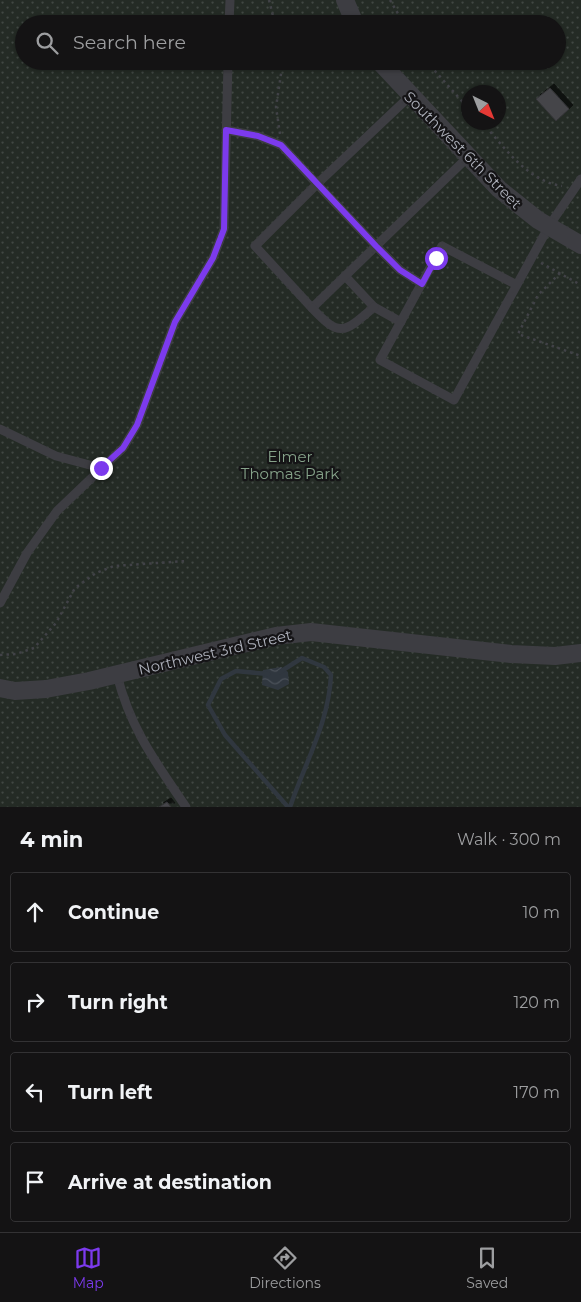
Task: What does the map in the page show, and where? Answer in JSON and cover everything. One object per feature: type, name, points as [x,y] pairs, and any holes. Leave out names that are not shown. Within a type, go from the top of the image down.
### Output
[{"type":"street","points":[[345,0],[352,15]]},
{"type":"street","name":"Southwest 6th Street","points":[[387,70],[468,157],[516,205],[581,245]]},
{"type":"street","name":"Northwest 3rd Street","points":[[0,688],[15,691],[46,689],[117,675],[276,636],[311,632],[512,654],[554,656],[581,653]]},
{"type":"lane","points":[[229,15],[230,0]]},
{"type":"lane","points":[[0,602],[26,553],[57,511],[123,448],[137,425],[175,322],[213,258],[224,229],[228,70]]},
{"type":"lane","points":[[374,308],[352,327],[337,329],[327,323],[312,308],[255,246],[410,96]]},
{"type":"lane","points":[[226,130],[258,136],[281,145],[400,270],[422,284]]},
{"type":"lane","points":[[312,308],[468,157]]},
{"type":"lane","points":[[517,285],[442,246],[380,360],[454,400],[532,258],[549,226],[581,179]]},
{"type":"lane","points":[[345,276],[374,308],[401,322]]},
{"type":"lane","points":[[0,429],[56,456],[101,468]]},
{"type":"lane","points":[[117,675],[125,704],[137,733],[186,807]]},
{"type":"path","points":[[269,0],[273,15]]},
{"type":"path","points":[[390,0],[399,15]]},
{"type":"path","points":[[281,145],[276,107],[282,70]]},
{"type":"path","points":[[434,70],[461,100]]},
{"type":"path","points":[[489,130],[524,168],[543,180],[574,187]]},
{"type":"path","points":[[532,258],[581,285]]},
{"type":"path","points":[[560,273],[538,295],[518,334],[581,356]]},
{"type":"path","points":[[0,655],[16,654],[34,648],[56,623],[75,588],[96,573],[114,566],[186,561]]},
{"type":"green space","name":"Elmer Thomas Park","points":[[0,0],[581,0],[581,807],[0,807]]},
{"type":"water","points":[[281,667],[288,672],[289,684],[278,690],[262,685],[263,670]]},
{"type":"building","points":[[550,88],[569,109],[556,121],[536,99]]},
{"type":"building","points":[[167,802],[171,807],[159,807]]},
{"type":"waterway","points":[[280,672],[302,658],[324,667],[331,675],[326,709],[321,726],[290,807]]},
{"type":"waterway","points":[[268,674],[236,671],[221,679],[208,705],[225,735],[288,807]]},
{"type":"route","points":[[101,468],[123,448],[137,425],[175,322],[213,258],[224,229],[226,130],[258,136],[281,145],[400,270],[422,284],[436,258]]}]
